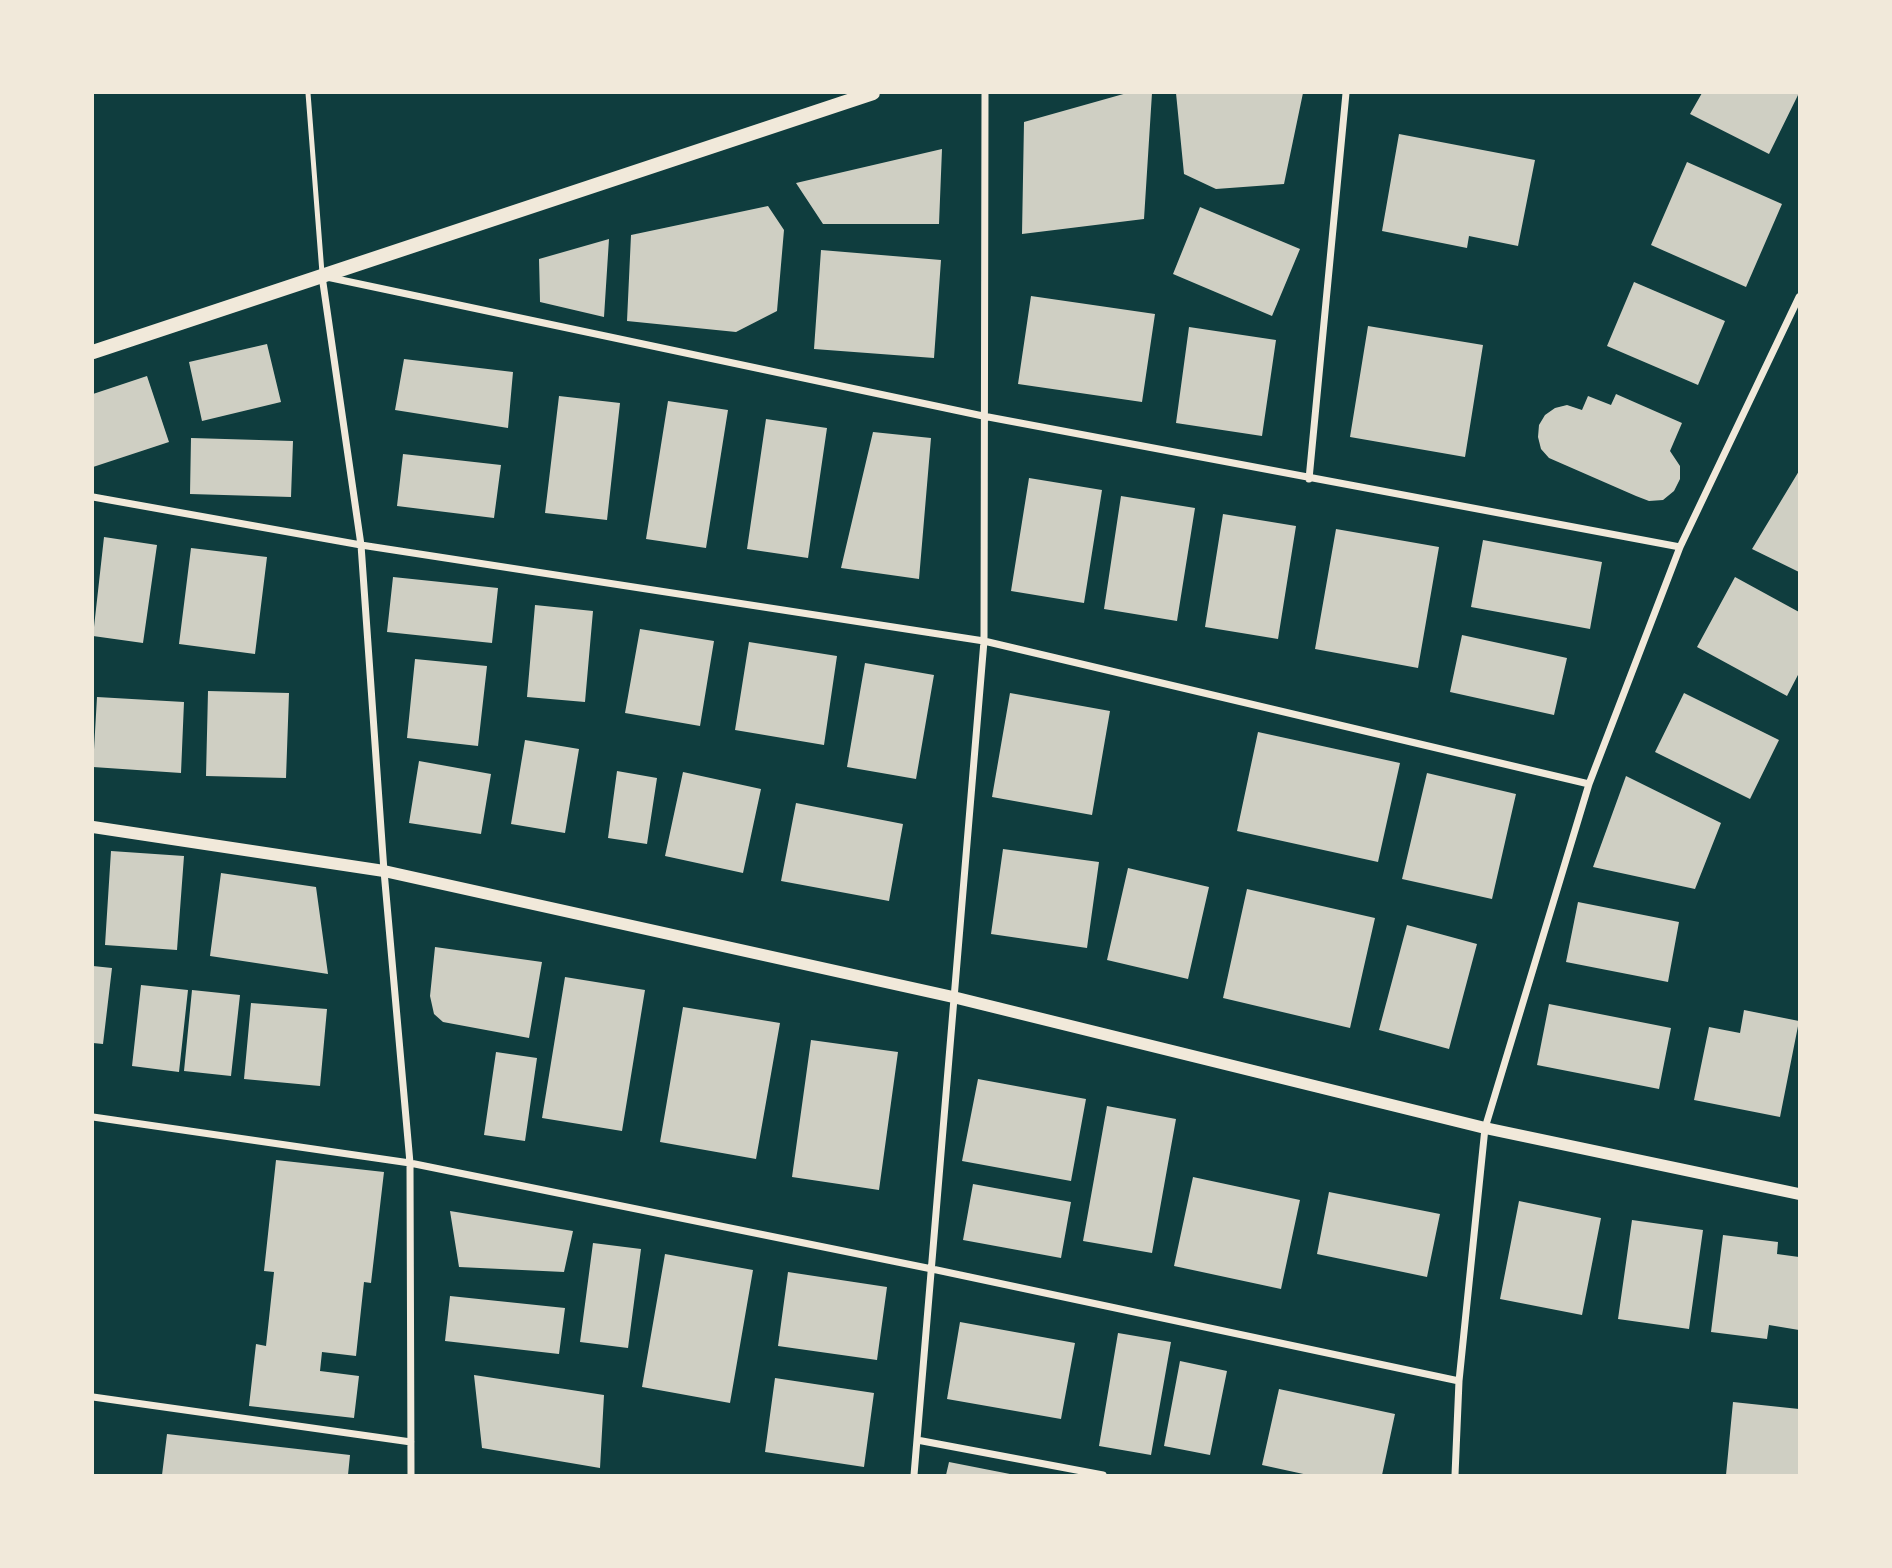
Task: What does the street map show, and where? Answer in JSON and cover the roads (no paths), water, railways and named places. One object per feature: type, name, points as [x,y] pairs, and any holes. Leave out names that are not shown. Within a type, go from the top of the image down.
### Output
[{"type":"main road","points":[[93,352],[873,93]]},
{"type":"street","points":[[914,1475],[984,640],[985,93]]},
{"type":"street","points":[[1309,480],[1346,93]]},
{"type":"street","points":[[411,1475],[411,1163],[383,871],[361,545],[322,276],[983,416],[1309,480],[1680,547]]},
{"type":"street","points":[[1455,1475],[1459,1381],[1485,1128],[1589,784],[1680,547],[1799,297]]},
{"type":"street","points":[[93,497],[361,545],[984,640],[1589,784]]},
{"type":"street","points":[[93,827],[383,871],[953,997],[1485,1128],[1799,1194]]},
{"type":"street","points":[[93,1117],[411,1163],[932,1269],[1459,1381]]},
{"type":"street","points":[[93,1397],[411,1442]]},
{"type":"street","points":[[917,1440],[1103,1475]]},
{"type":"lane","points":[[308,93],[322,276]]}]
